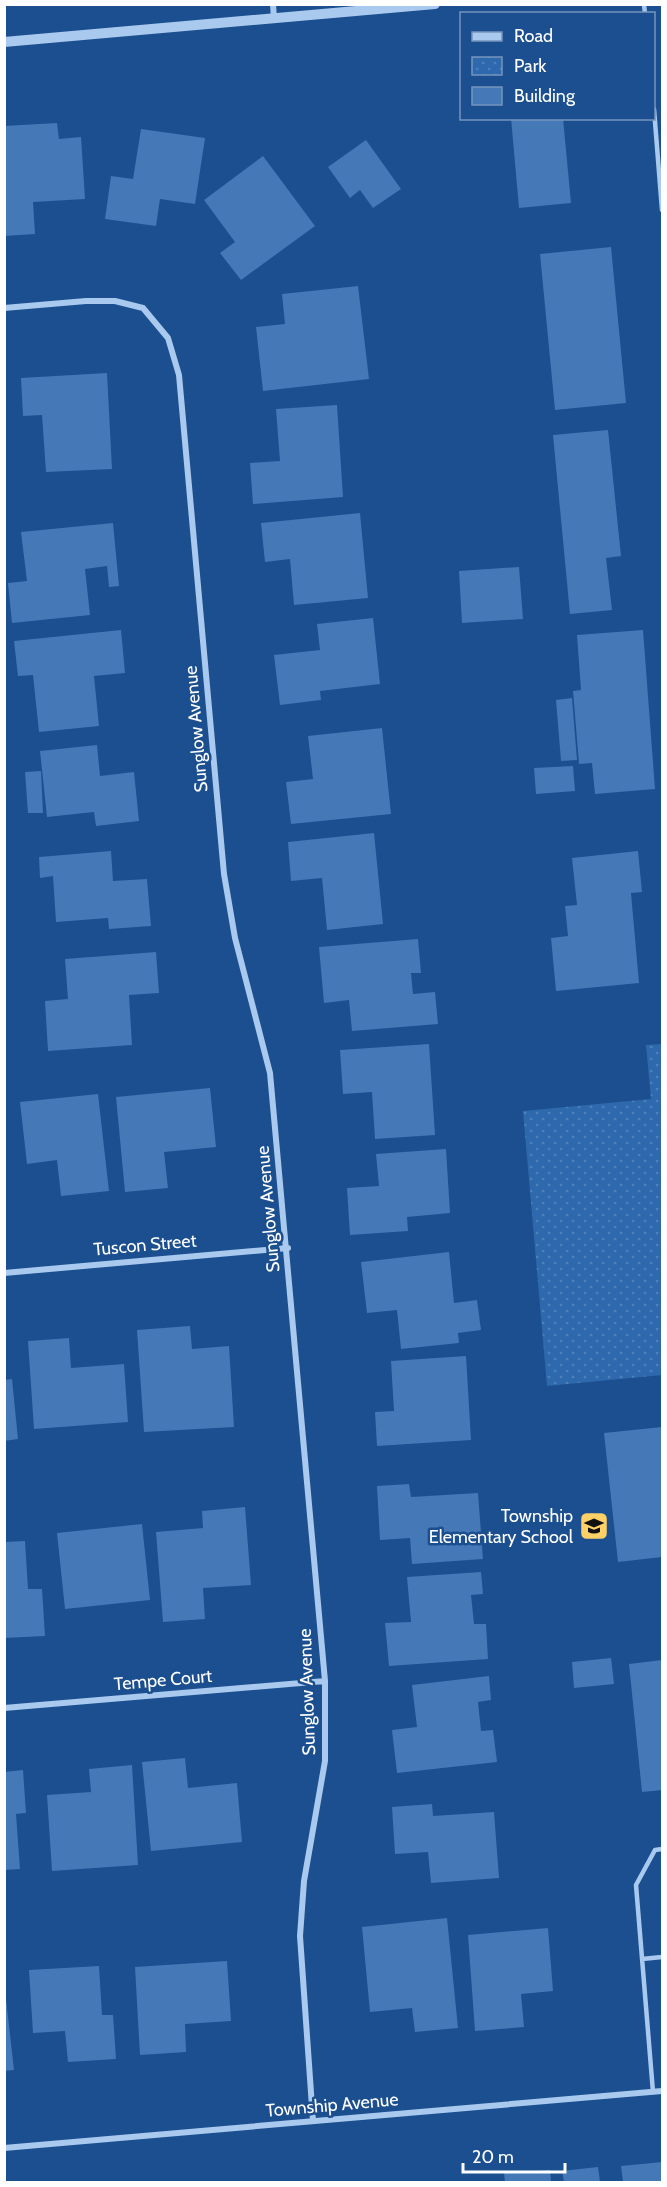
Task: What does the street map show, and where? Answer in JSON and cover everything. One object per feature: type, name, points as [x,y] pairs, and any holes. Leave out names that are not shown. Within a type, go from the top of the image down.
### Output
[{"type":"street","points":[[273,4],[274,19]]},
{"type":"street","points":[[4,42],[435,4]]},
{"type":"street","name":"Sunglow Avenue","points":[[4,308],[86,301],[115,301],[143,308],[168,338],[179,375],[224,874],[236,938],[270,1073],[288,1248],[325,1682],[325,1761],[304,1881],[300,1936],[313,2121]]},
{"type":"street","name":"Tuscon Street","points":[[4,1273],[288,1248]]},
{"type":"street","name":"Tempe Court","points":[[4,1708],[325,1682]]},
{"type":"street","name":"Township Avenue","points":[[4,2148],[663,2091]]},
{"type":"lane","points":[[655,120],[663,210]]},
{"type":"lane","points":[[653,2092],[636,1885],[655,1850],[663,1850]]},
{"type":"lane","points":[[642,1959],[663,1957]]},
{"type":"green space","points":[[662,1044],[662,1375],[547,1386],[523,1111],[651,1099],[646,1045]]},
{"type":"building","points":[[511,120],[563,120],[571,203],[519,208]]},
{"type":"building","points":[[57,123],[59,139],[81,137],[85,199],[33,202],[35,234],[4,236],[4,126]]},
{"type":"building","points":[[141,129],[205,138],[195,204],[160,199],[156,226],[105,219],[111,176],[133,179]]},
{"type":"building","points":[[366,140],[401,189],[373,208],[360,190],[350,198],[328,167]]},
{"type":"building","points":[[263,156],[315,226],[241,280],[220,253],[235,242],[204,200]]},
{"type":"building","points":[[611,247],[626,403],[555,410],[540,254]]},
{"type":"building","points":[[358,286],[369,379],[263,391],[256,327],[285,324],[282,294]]},
{"type":"building","points":[[107,373],[112,469],[46,472],[42,415],[23,416],[21,378]]},
{"type":"building","points":[[337,405],[343,497],[253,504],[250,463],[280,461],[276,409]]},
{"type":"building","points":[[608,430],[621,556],[606,558],[612,610],[570,614],[553,435]]},
{"type":"building","points":[[360,513],[368,598],[294,605],[290,559],[265,562],[261,523]]},
{"type":"building","points":[[113,523],[119,586],[109,587],[107,566],[85,569],[90,615],[12,623],[8,583],[27,581],[21,532]]},
{"type":"building","points":[[519,567],[523,619],[462,623],[459,571]]},
{"type":"building","points":[[373,618],[380,684],[320,691],[321,700],[280,705],[274,655],[320,650],[317,624]]},
{"type":"building","points":[[121,630],[125,673],[94,676],[99,726],[39,732],[33,675],[18,676],[14,641]]},
{"type":"building","points":[[643,630],[655,789],[595,794],[592,763],[579,764],[573,691],[581,690],[577,635]]},
{"type":"building","points":[[572,698],[577,760],[561,761],[556,700]]},
{"type":"building","points":[[382,728],[391,814],[291,824],[286,782],[313,779],[308,736]]},
{"type":"building","points":[[97,745],[100,776],[134,772],[139,821],[96,826],[94,812],[47,817],[40,751]]},
{"type":"building","points":[[573,766],[575,791],[536,794],[534,768]]},
{"type":"building","points":[[41,771],[43,813],[28,813],[25,772]]},
{"type":"building","points":[[374,833],[383,924],[327,930],[322,878],[291,881],[288,842]]},
{"type":"building","points":[[111,851],[113,881],[147,879],[151,926],[109,929],[108,918],[56,922],[53,876],[40,878],[39,857]]},
{"type":"building","points":[[638,851],[642,892],[631,893],[639,983],[556,991],[551,938],[568,936],[565,906],[577,905],[572,858]]},
{"type":"building","points":[[418,939],[421,973],[411,973],[413,994],[435,992],[438,1024],[352,1031],[349,1000],[324,1003],[319,947]]},
{"type":"building","points":[[156,952],[159,993],[129,995],[132,1045],[48,1051],[45,1001],[68,999],[65,959]]},
{"type":"building","points":[[429,1044],[435,1135],[375,1139],[372,1092],[343,1094],[340,1050]]},
{"type":"building","points":[[210,1088],[216,1147],[164,1152],[168,1188],[125,1192],[116,1097]]},
{"type":"building","points":[[98,1094],[109,1191],[61,1196],[57,1160],[27,1164],[20,1102]]},
{"type":"building","points":[[446,1149],[450,1213],[407,1217],[408,1231],[350,1235],[347,1188],[379,1186],[376,1154]]},
{"type":"building","points":[[449,1252],[454,1303],[477,1300],[481,1330],[458,1333],[459,1343],[401,1349],[397,1310],[367,1313],[361,1262]]},
{"type":"building","points":[[190,1326],[192,1349],[229,1346],[234,1427],[144,1432],[137,1330]]},
{"type":"building","points":[[69,1338],[71,1368],[124,1364],[128,1422],[34,1429],[28,1341]]},
{"type":"building","points":[[466,1356],[471,1440],[377,1446],[375,1412],[394,1411],[391,1361]]},
{"type":"building","points":[[12,1379],[18,1439],[4,1441],[4,1380]]},
{"type":"building","points":[[662,1427],[662,1557],[618,1562],[604,1433]]},
{"type":"building","points":[[409,1484],[411,1497],[478,1493],[483,1559],[412,1564],[410,1538],[380,1540],[377,1486]]},
{"type":"building","points":[[245,1507],[251,1585],[203,1588],[205,1619],[163,1622],[156,1532],[203,1528],[202,1511]]},
{"type":"building","points":[[142,1524],[150,1600],[65,1609],[57,1533]]},
{"type":"building","points":[[25,1541],[28,1589],[42,1589],[45,1636],[4,1638],[4,1542]]},
{"type":"building","points":[[481,1572],[483,1594],[471,1595],[474,1624],[486,1624],[488,1659],[389,1666],[385,1623],[411,1622],[407,1577]]},
{"type":"building","points":[[611,1658],[614,1684],[574,1688],[572,1662]]},
{"type":"building","points":[[662,1660],[662,1790],[642,1792],[629,1664]]},
{"type":"building","points":[[489,1676],[491,1700],[478,1702],[481,1731],[493,1730],[497,1762],[397,1773],[392,1730],[417,1727],[412,1685]]},
{"type":"building","points":[[185,1758],[188,1788],[237,1783],[242,1842],[151,1851],[142,1762]]},
{"type":"building","points":[[132,1765],[138,1865],[52,1871],[47,1795],[91,1792],[89,1769]]},
{"type":"building","points":[[23,1770],[26,1813],[16,1814],[20,1869],[4,1870],[4,1772]]},
{"type":"building","points":[[432,1804],[433,1816],[494,1812],[499,1878],[431,1883],[428,1852],[395,1854],[392,1807]]},
{"type":"building","points":[[447,1918],[458,2028],[415,2032],[412,2008],[370,2012],[362,1927]]},
{"type":"building","points":[[548,1928],[553,1991],[521,1994],[524,2027],[475,2031],[468,1935]]},
{"type":"building","points":[[227,1961],[231,2021],[185,2024],[186,2052],[140,2055],[135,1967]]},
{"type":"building","points":[[99,1966],[102,2015],[113,2015],[116,2059],[68,2062],[65,2031],[33,2033],[29,1970]]},
{"type":"building","points":[[4,1999],[6,1999],[14,2070],[4,2071]]},
{"type":"building","points":[[662,2162],[662,2182],[623,2182],[621,2166]]},
{"type":"building","points":[[598,2167],[600,2182],[564,2182],[562,2171]]},
{"type":"building","points":[[550,2170],[551,2182],[505,2182],[504,2173]]},
{"type":"place","name":"Township Elementary School","points":[[594,1526]]}]
